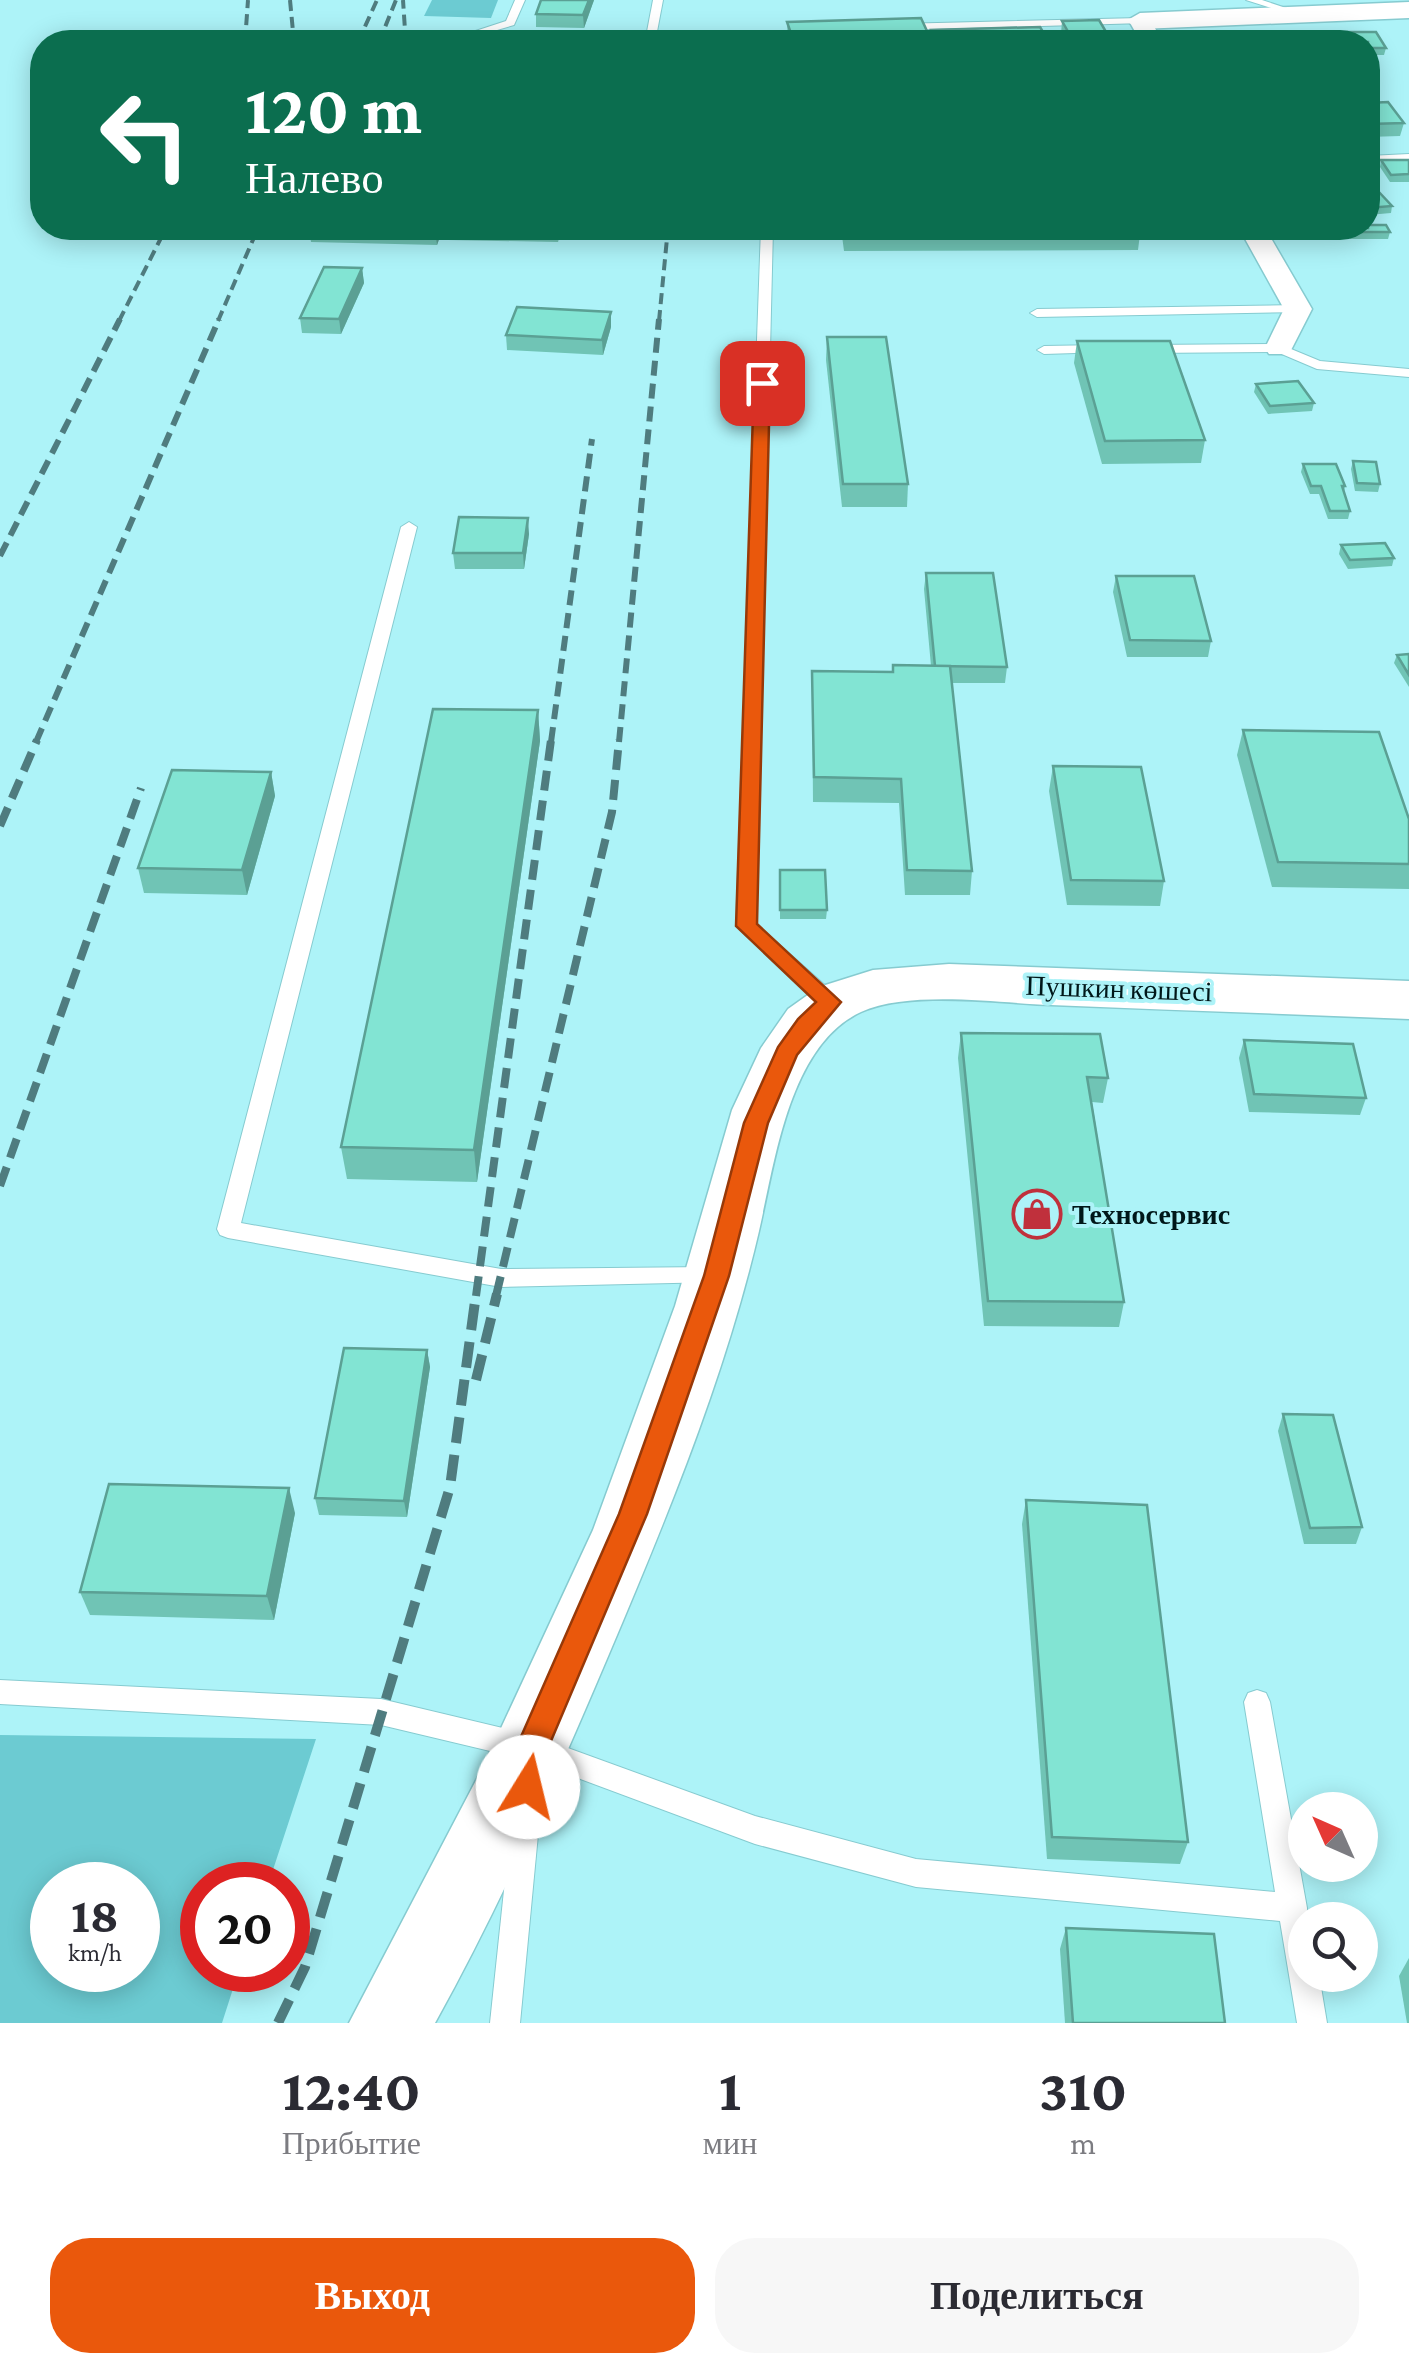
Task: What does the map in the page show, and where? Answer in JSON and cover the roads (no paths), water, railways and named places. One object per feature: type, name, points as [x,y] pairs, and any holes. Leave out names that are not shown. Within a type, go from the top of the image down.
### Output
[{"type":"street","points":[[1162,30],[1296,13],[1409,10]]},
{"type":"street","points":[[1259,240],[1298,310],[1279,348]]},
{"type":"street","name":"Пушкин көшесі","points":[[830,1002],[888,986],[949,983],[1409,1000]]},
{"type":"street","points":[[390,2023],[430,1953],[532,1748],[633,1514],[716,1276],[756,1123],[786,1053],[806,1024],[830,1002]]},
{"type":"lane","points":[[485,30],[510,22],[520,0]]},
{"type":"lane","points":[[652,30],[658,0]]},
{"type":"lane","points":[[1251,0],[1296,13]]},
{"type":"lane","points":[[886,27],[1042,30]]},
{"type":"lane","points":[[1380,159],[1409,158]]},
{"type":"lane","points":[[767,240],[746,926],[830,1002]]},
{"type":"lane","points":[[1038,313],[1298,310]]},
{"type":"lane","points":[[1044,350],[1279,348],[1317,366],[1409,373]]},
{"type":"lane","points":[[409,527],[228,1229],[502,1278],[716,1276]]},
{"type":"lane","points":[[0,1692],[382,1712],[532,1748],[755,1830],[916,1873],[1288,1908]]},
{"type":"lane","points":[[1258,1702],[1292,1902]]},
{"type":"lane","points":[[505,2023],[532,1748]]},
{"type":"lane","points":[[1307,1992],[1312,2023]]},
{"type":"railway","points":[[246,30],[248,0]]},
{"type":"railway","points":[[290,0],[293,30]]},
{"type":"railway","points":[[363,30],[377,0]]},
{"type":"railway","points":[[384,30],[396,0]]},
{"type":"railway","points":[[403,0],[405,30]]},
{"type":"railway","points":[[119,321],[160,240]]},
{"type":"railway","points":[[218,321],[253,240]]},
{"type":"railway","points":[[659,321],[667,240]]},
{"type":"railway","points":[[0,556],[120,319]]},
{"type":"railway","points":[[36,742],[219,319]]},
{"type":"railway","points":[[619,742],[659,319]]},
{"type":"railway","points":[[551,742],[592,439]]},
{"type":"railway","points":[[0,826],[37,740]]},
{"type":"railway","points":[[476,1296],[551,740]]},
{"type":"railway","points":[[496,1296],[612,812],[619,740]]},
{"type":"railway","points":[[0,1186],[141,788]]},
{"type":"railway","points":[[278,2023],[305,1967],[450,1487],[476,1294]]},
{"type":"railway","points":[[476,1380],[497,1294]]},
{"type":"place","name":"Техносервис","points":[[1037,1214]]}]
